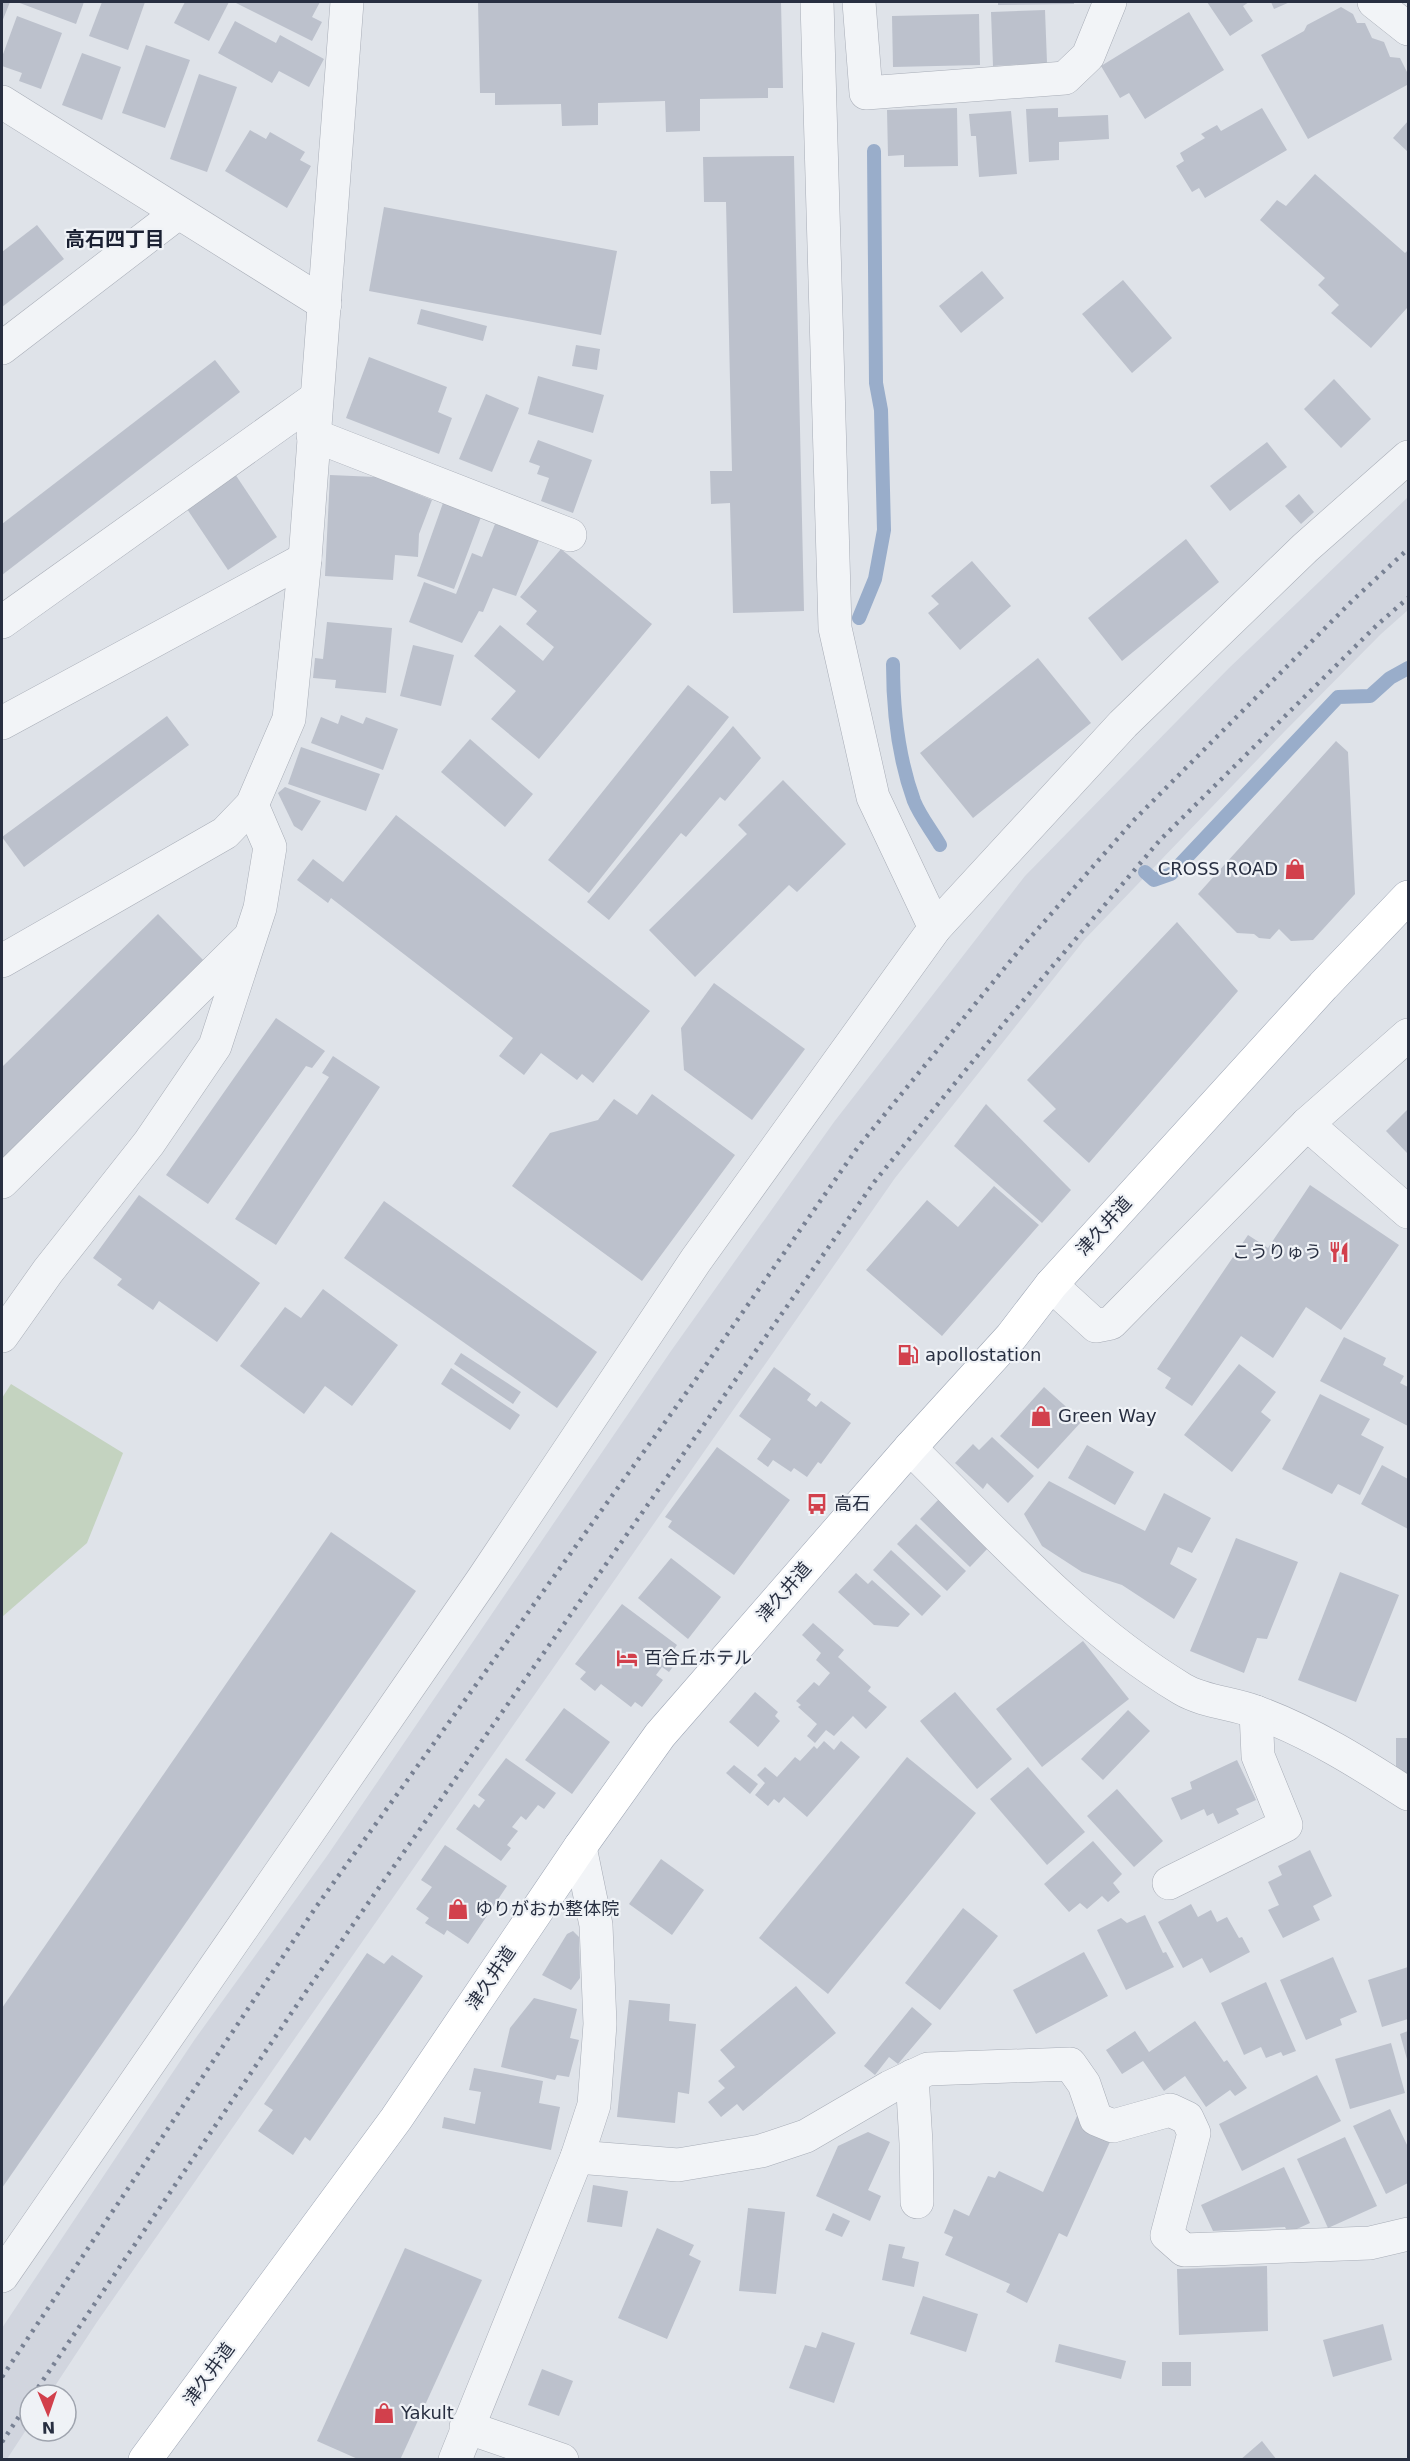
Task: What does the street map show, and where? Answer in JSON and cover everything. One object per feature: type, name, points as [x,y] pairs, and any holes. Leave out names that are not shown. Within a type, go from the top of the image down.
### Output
[{"type":"main road","name":"津久井道","points":[[145,2460],[396,2118],[580,1847],[660,1735],[910,1448],[1011,1337],[1051,1285],[1315,995],[1408,897]]},
{"type":"street","points":[[2,961],[225,833],[252,805],[289,718],[305,559],[347,2]]},
{"type":"street","points":[[817,2],[835,628],[873,797],[935,928]]},
{"type":"street","points":[[859,2],[866,93],[1065,78],[1088,56],[1110,2]]},
{"type":"street","points":[[1374,2],[1408,28]]},
{"type":"street","points":[[2,102],[324,304]]},
{"type":"street","points":[[2,348],[178,213]]},
{"type":"street","points":[[2,622],[316,398]]},
{"type":"street","points":[[313,435],[570,535]]},
{"type":"street","points":[[2,2276],[483,1579],[696,1260],[935,928],[1124,724],[1305,548],[1408,457]]},
{"type":"street","points":[[2,723],[305,559]]},
{"type":"street","points":[[2,1336],[48,1270],[149,1143],[215,1046],[260,908],[270,847],[252,805]]},
{"type":"street","points":[[2,1182],[251,935]]},
{"type":"street","points":[[1051,1285],[1096,1326],[1111,1323],[1307,1124],[1408,1035]]},
{"type":"street","points":[[1307,1124],[1408,1212]]},
{"type":"street","points":[[910,1448],[1076,1611],[1147,1667],[1186,1691],[1256,1712],[1342,1752],[1408,1794]]},
{"type":"street","points":[[1169,1883],[1286,1825],[1258,1756],[1256,1712]]},
{"type":"street","points":[[455,2460],[466,2427],[577,2157],[594,2105],[600,2024],[596,1925],[580,1847]]},
{"type":"street","points":[[577,2157],[678,2165],[761,2151],[806,2136],[928,2069],[1070,2064],[1084,2084],[1096,2119],[1113,2126],[1170,2110],[1187,2118],[1194,2133],[1167,2235],[1184,2250],[1370,2243],[1408,2234]]},
{"type":"street","points":[[912,2076],[917,2202]]},
{"type":"street","points":[[466,2427],[562,2460]]},
{"type":"shaded area","points":[[1408,497],[1408,610],[1381,634],[1284,732],[1085,939],[895,1178],[97,2322],[57,2383],[18,2383],[18,2442],[7,2459],[2,2459],[2,2328],[195,2039],[327,1856],[671,1351],[834,1122],[1025,876],[1229,668]]},
{"type":"green space","points":[[11,1384],[123,1453],[87,1543],[2,1617],[2,1398]]},
{"type":"building","points":[[2,2],[10,2],[2,22]]},
{"type":"building","points":[[17,2],[84,2],[76,24]]},
{"type":"building","points":[[102,2],[145,2],[128,50],[89,36]]},
{"type":"building","points":[[185,2],[229,2],[209,41],[174,23]]},
{"type":"building","points":[[234,2],[320,2],[312,17],[322,22],[312,41]]},
{"type":"building","points":[[478,2],[781,2],[783,88],[768,88],[768,98],[700,99],[700,131],[666,132],[665,101],[598,103],[598,125],[562,126],[561,104],[495,105],[495,93],[480,93]]},
{"type":"building","points":[[998,2],[1074,2],[1074,4],[998,5]]},
{"type":"building","points":[[1207,2],[1249,2],[1243,6],[1253,21],[1230,36]]},
{"type":"building","points":[[1271,2],[1290,2],[1274,9]]},
{"type":"building","points":[[1341,7],[1353,14],[1357,23],[1365,23],[1372,38],[1384,42],[1390,57],[1400,58],[1408,74],[1407,85],[1308,139],[1261,55],[1304,31],[1307,25]]},
{"type":"building","points":[[1045,10],[1047,63],[993,66],[991,12]]},
{"type":"building","points":[[1189,12],[1224,70],[1145,119],[1129,93],[1120,98],[1101,66]]},
{"type":"building","points":[[979,14],[980,65],[893,67],[892,16]]},
{"type":"building","points":[[17,16],[62,33],[41,89],[19,81],[22,73],[2,66],[2,57]]},
{"type":"building","points":[[235,21],[276,43],[280,35],[324,59],[309,87],[279,71],[272,83],[218,53]]},
{"type":"building","points":[[146,45],[190,60],[165,128],[122,113]]},
{"type":"building","points":[[82,53],[121,67],[102,120],[62,105]]},
{"type":"building","points":[[199,74],[237,87],[207,172],[170,159]]},
{"type":"building","points":[[957,108],[958,166],[904,167],[904,155],[888,156],[887,110]]},
{"type":"building","points":[[1058,108],[1058,117],[1108,115],[1109,139],[1059,142],[1059,160],[1029,162],[1026,109]]},
{"type":"building","points":[[1262,108],[1287,150],[1205,198],[1199,188],[1192,192],[1176,166],[1184,161],[1180,153],[1205,138],[1201,134],[1217,125],[1221,131]]},
{"type":"building","points":[[1011,111],[1017,174],[979,177],[976,136],[971,136],[969,114]]},
{"type":"building","points":[[1408,121],[1408,152],[1393,138]]},
{"type":"building","points":[[250,130],[266,139],[270,132],[305,152],[300,160],[311,166],[287,208],[225,171]]},
{"type":"building","points":[[794,156],[804,611],[733,613],[730,503],[711,504],[710,471],[732,471],[726,202],[704,202],[703,157]]},
{"type":"building","points":[[1315,174],[1405,253],[1408,250],[1408,309],[1371,348],[1331,313],[1339,305],[1318,285],[1325,278],[1260,220],[1277,200],[1286,206]]},
{"type":"building","points":[[384,207],[617,251],[601,335],[369,291]]},
{"type":"building","points":[[37,225],[64,259],[2,307],[2,252]]},
{"type":"building","points":[[982,271],[1004,298],[961,333],[939,306]]},
{"type":"building","points":[[1123,280],[1172,338],[1132,373],[1082,314]]},
{"type":"building","points":[[421,309],[487,326],[483,341],[417,324]]},
{"type":"building","points":[[576,345],[600,349],[597,370],[572,366]]},
{"type":"building","points":[[369,357],[447,387],[438,412],[452,418],[439,454],[346,418]]},
{"type":"building","points":[[215,360],[240,392],[2,575],[2,524]]},
{"type":"building","points":[[538,376],[604,395],[593,433],[528,414]]},
{"type":"building","points":[[1334,379],[1371,419],[1341,448],[1304,409]]},
{"type":"building","points":[[486,394],[519,408],[492,472],[459,459]]},
{"type":"building","points":[[538,440],[592,460],[573,513],[541,501],[549,478],[537,474],[540,466],[529,462]]},
{"type":"building","points":[[1267,442],[1287,467],[1230,511],[1210,486]]},
{"type":"building","points":[[235,474],[277,537],[228,570],[185,506]]},
{"type":"building","points":[[330,475],[376,477],[432,500],[419,534],[418,557],[395,555],[393,580],[325,576]]},
{"type":"building","points":[[1299,494],[1314,512],[1301,524],[1285,506]]},
{"type":"building","points":[[443,503],[481,517],[454,589],[417,576]]},
{"type":"building","points":[[495,524],[539,540],[516,596],[493,588],[483,612],[479,611],[462,643],[409,622],[424,582],[456,594],[472,553],[482,557]]},
{"type":"building","points":[[1186,539],[1219,582],[1122,661],[1088,618]]},
{"type":"building","points":[[561,549],[652,624],[539,759],[491,719],[516,691],[474,656],[500,625],[543,661],[554,647],[526,624],[537,611],[520,597]]},
{"type":"building","points":[[972,561],[1011,606],[960,650],[928,613],[939,604],[931,596]]},
{"type":"building","points":[[327,622],[392,628],[386,693],[335,688],[336,680],[313,678],[315,658],[323,659]]},
{"type":"building","points":[[413,645],[454,655],[441,706],[400,696]]},
{"type":"building","points":[[1038,658],[1091,723],[973,818],[920,753]]},
{"type":"building","points":[[688,685],[729,717],[589,893],[548,860]]},
{"type":"building","points":[[341,715],[363,724],[366,717],[398,729],[383,770],[311,743],[321,717],[338,724]]},
{"type":"building","points":[[167,716],[189,745],[24,867],[2,837]]},
{"type":"building","points":[[733,726],[761,758],[725,801],[720,797],[686,837],[681,833],[609,920],[587,902]]},
{"type":"building","points":[[470,739],[533,794],[505,827],[441,772]]},
{"type":"building","points":[[1336,741],[1348,752],[1355,894],[1313,940],[1291,941],[1279,929],[1270,939],[1259,938],[1254,934],[1237,933],[1198,894]]},
{"type":"building","points":[[301,747],[380,774],[366,811],[288,784]]},
{"type":"building","points":[[783,780],[846,844],[797,892],[789,885],[695,977],[649,930],[747,834],[738,825]]},
{"type":"building","points":[[285,787],[321,801],[302,831],[294,826],[278,793]]},
{"type":"building","points":[[396,815],[650,1011],[593,1083],[582,1074],[577,1080],[541,1053],[524,1075],[499,1056],[513,1038],[331,898],[328,903],[297,880],[313,859],[343,882]]},
{"type":"building","points":[[158,914],[209,966],[2,1168],[2,1067]]},
{"type":"building","points":[[1177,922],[1238,991],[1089,1163],[1043,1121],[1056,1109],[1027,1080]]},
{"type":"building","points":[[714,983],[805,1049],[752,1120],[684,1070],[681,1028]]},
{"type":"building","points":[[276,1018],[325,1051],[312,1068],[306,1066],[208,1204],[166,1175]]},
{"type":"building","points":[[333,1056],[380,1087],[276,1245],[235,1219],[329,1077],[322,1073]]},
{"type":"building","points":[[652,1094],[735,1155],[642,1281],[512,1186],[550,1133],[598,1120],[614,1099],[637,1115]]},
{"type":"building","points":[[986,1104],[1071,1190],[1042,1223],[954,1146]]},
{"type":"building","points":[[1408,1109],[1408,1154],[1386,1131]]},
{"type":"building","points":[[1310,1185],[1399,1245],[1341,1330],[1306,1307],[1273,1358],[1241,1336],[1192,1406],[1165,1388],[1171,1378],[1157,1369],[1248,1235],[1268,1248]]},
{"type":"building","points":[[994,1186],[1039,1225],[942,1336],[866,1270],[927,1200],[958,1227]]},
{"type":"building","points":[[139,1195],[260,1283],[217,1342],[159,1301],[153,1310],[117,1285],[122,1279],[93,1258]]},
{"type":"building","points":[[384,1201],[597,1352],[557,1408],[344,1258]]},
{"type":"building","points":[[323,1289],[398,1345],[352,1406],[325,1386],[304,1414],[240,1366],[285,1307],[301,1318]]},
{"type":"building","points":[[1344,1337],[1386,1358],[1383,1365],[1404,1376],[1400,1383],[1408,1387],[1408,1426],[1320,1381]]},
{"type":"building","points":[[461,1353],[521,1392],[513,1404],[454,1364]]},
{"type":"building","points":[[1239,1364],[1276,1392],[1261,1412],[1271,1420],[1232,1472],[1184,1435]]},
{"type":"building","points":[[774,1367],[811,1394],[807,1400],[816,1407],[821,1401],[851,1423],[821,1464],[818,1462],[807,1477],[794,1468],[791,1472],[773,1460],[768,1467],[757,1459],[771,1439],[739,1416]]},
{"type":"building","points":[[451,1368],[520,1415],[510,1430],[441,1384]]},
{"type":"building","points":[[1044,1387],[1082,1421],[1038,1469],[1000,1436]]},
{"type":"building","points":[[1320,1394],[1370,1419],[1361,1435],[1384,1447],[1360,1495],[1338,1484],[1332,1494],[1282,1469]]},
{"type":"building","points":[[992,1437],[1034,1476],[1008,1503],[987,1483],[983,1489],[955,1463],[973,1444],[979,1450]]},
{"type":"building","points":[[1087,1445],[1134,1472],[1115,1505],[1068,1478]]},
{"type":"building","points":[[717,1447],[790,1500],[734,1575],[668,1527],[672,1521],[665,1517]]},
{"type":"building","points":[[1382,1465],[1408,1479],[1408,1529],[1361,1504]]},
{"type":"building","points":[[1049,1481],[1145,1531],[1164,1493],[1211,1518],[1192,1553],[1178,1547],[1170,1564],[1197,1579],[1174,1619],[1122,1585],[1082,1572],[1042,1546],[1024,1514]]},
{"type":"building","points":[[939,1499],[989,1547],[970,1567],[920,1519]]},
{"type":"building","points":[[916,1524],[966,1571],[947,1591],[897,1544]]},
{"type":"building","points":[[331,1532],[416,1591],[2,2188],[2,2008]]},
{"type":"building","points":[[1236,1538],[1298,1562],[1267,1639],[1257,1638],[1244,1673],[1190,1651]]},
{"type":"building","points":[[891,1550],[941,1596],[922,1616],[873,1570]]},
{"type":"building","points":[[671,1558],[721,1597],[688,1639],[638,1598]]},
{"type":"building","points":[[1340,1572],[1399,1595],[1356,1702],[1298,1680]]},
{"type":"building","points":[[856,1573],[868,1584],[872,1580],[910,1614],[898,1627],[874,1625],[838,1592]]},
{"type":"building","points":[[622,1604],[677,1645],[673,1651],[680,1657],[669,1672],[662,1667],[656,1675],[663,1680],[642,1707],[635,1702],[631,1707],[601,1684],[595,1691],[580,1679],[586,1672],[575,1664]]},
{"type":"building","points":[[813,1623],[844,1650],[838,1657],[871,1687],[868,1691],[887,1707],[866,1729],[853,1716],[834,1736],[826,1730],[815,1743],[807,1736],[817,1724],[798,1707],[801,1705],[796,1701],[814,1682],[819,1686],[830,1673],[816,1660],[821,1653],[802,1635]]},
{"type":"building","points":[[1083,1641],[1129,1699],[1042,1767],[996,1709]]},
{"type":"building","points":[[755,1692],[778,1712],[775,1716],[780,1721],[758,1747],[729,1722]]},
{"type":"building","points":[[955,1692],[1012,1759],[977,1789],[920,1721]]},
{"type":"building","points":[[564,1708],[610,1742],[572,1794],[525,1760]]},
{"type":"building","points":[[1128,1710],[1150,1731],[1103,1780],[1081,1759]]},
{"type":"building","points":[[1396,1738],[1408,1738],[1408,1775],[1396,1776]]},
{"type":"building","points":[[824,1741],[834,1750],[841,1741],[860,1757],[807,1817],[784,1797],[779,1803],[774,1799],[768,1806],[755,1795],[765,1783],[757,1775],[765,1767],[777,1777],[795,1757],[800,1761],[814,1746],[817,1749]]},
{"type":"building","points":[[907,1757],[976,1813],[828,1994],[759,1938]]},
{"type":"building","points":[[506,1758],[556,1793],[544,1809],[538,1805],[526,1820],[521,1816],[512,1827],[518,1831],[507,1845],[511,1848],[501,1861],[456,1829],[474,1804],[479,1808],[485,1800],[478,1795]]},
{"type":"building","points":[[1237,1760],[1256,1800],[1236,1809],[1239,1814],[1218,1824],[1213,1813],[1207,1816],[1204,1809],[1181,1820],[1171,1798],[1192,1789],[1190,1782]]},
{"type":"building","points":[[734,1765],[758,1784],[750,1794],[726,1773]]},
{"type":"building","points":[[1028,1767],[1085,1832],[1047,1865],[990,1799]]},
{"type":"building","points":[[1117,1789],[1163,1841],[1134,1867],[1087,1816]]},
{"type":"building","points":[[1093,1841],[1122,1874],[1113,1883],[1120,1892],[1108,1902],[1102,1896],[1087,1909],[1080,1903],[1069,1912],[1044,1884]]},
{"type":"building","points":[[445,1845],[507,1886],[468,1944],[447,1930],[444,1935],[425,1923],[429,1918],[416,1909],[432,1887],[421,1880]]},
{"type":"building","points":[[1310,1850],[1332,1896],[1313,1906],[1320,1920],[1283,1938],[1268,1910],[1279,1905],[1268,1882],[1282,1875],[1278,1866]]},
{"type":"building","points":[[661,1859],[704,1890],[672,1935],[629,1904]]},
{"type":"building","points":[[1191,1904],[1198,1917],[1211,1910],[1217,1922],[1227,1917],[1250,1952],[1210,1973],[1202,1958],[1183,1968],[1158,1922]]},
{"type":"building","points":[[963,1908],[998,1936],[940,2010],[905,1983]]},
{"type":"building","points":[[1145,1915],[1163,1953],[1166,1952],[1174,1967],[1126,1990],[1097,1930],[1121,1918],[1127,1923]]},
{"type":"building","points":[[573,1931],[579,1937],[580,1978],[571,1990],[542,1975],[567,1934]]},
{"type":"building","points":[[1084,1952],[1108,1996],[1036,2034],[1013,1990]]},
{"type":"building","points":[[367,1953],[384,1964],[392,1955],[423,1976],[310,2141],[305,2137],[293,2155],[258,2131],[273,2110],[264,2104]]},
{"type":"building","points":[[1333,1957],[1357,2012],[1340,2019],[1342,2025],[1306,2040],[1280,1980]]},
{"type":"building","points":[[1408,1967],[1408,2019],[1382,2027],[1368,1980]]},
{"type":"building","points":[[1266,1982],[1296,2051],[1283,2056],[1281,2052],[1266,2058],[1261,2047],[1244,2055],[1221,2003]]},
{"type":"building","points":[[796,1986],[836,2033],[743,2111],[737,2104],[721,2117],[708,2102],[725,2088],[718,2081],[735,2067],[720,2050]]},
{"type":"building","points":[[534,1998],[577,2009],[570,2038],[579,2040],[569,2077],[557,2075],[555,2080],[501,2067],[510,2028]]},
{"type":"building","points":[[629,2000],[670,2004],[669,2021],[696,2024],[689,2094],[678,2092],[675,2123],[617,2117]]},
{"type":"building","points":[[912,2007],[932,2024],[898,2064],[889,2057],[875,2075],[864,2066]]},
{"type":"building","points":[[1195,2021],[1224,2062],[1227,2060],[1247,2088],[1235,2096],[1230,2090],[1206,2107],[1185,2076],[1164,2091],[1143,2061],[1122,2074],[1106,2050],[1135,2031],[1149,2052]]},
{"type":"building","points":[[1408,2031],[1408,2063],[1400,2034]]},
{"type":"building","points":[[1391,2043],[1405,2093],[1350,2109],[1335,2059]]},
{"type":"building","points":[[474,2068],[543,2081],[539,2103],[560,2107],[551,2150],[442,2128],[444,2117],[475,2124],[481,2092],[469,2090]]},
{"type":"building","points":[[1317,2075],[1341,2121],[1242,2171],[1219,2124]]},
{"type":"building","points":[[1390,2109],[1408,2147],[1408,2183],[1386,2194],[1353,2126]]},
{"type":"building","points":[[1077,2116],[1114,2133],[1067,2237],[1059,2233],[1027,2303],[1006,2292],[1010,2284],[945,2255],[953,2237],[944,2233],[954,2209],[969,2216],[988,2176],[995,2178],[999,2171],[1043,2192]]},
{"type":"building","points":[[868,2132],[890,2142],[868,2190],[881,2196],[870,2221],[816,2196],[838,2146]]},
{"type":"building","points":[[1345,2137],[1377,2206],[1328,2228],[1297,2159]]},
{"type":"building","points":[[1284,2167],[1310,2223],[1288,2233],[1285,2227],[1213,2231],[1201,2205]]},
{"type":"building","points":[[593,2185],[628,2191],[622,2227],[587,2222]]},
{"type":"building","points":[[748,2208],[785,2212],[776,2294],[739,2291]]},
{"type":"building","points":[[833,2213],[850,2221],[842,2237],[825,2230]]},
{"type":"building","points":[[657,2228],[694,2245],[689,2255],[701,2261],[667,2339],[618,2318]]},
{"type":"building","points":[[889,2244],[905,2247],[902,2258],[919,2262],[914,2287],[882,2280]]},
{"type":"building","points":[[405,2248],[482,2280],[400,2460],[360,2460],[317,2441]]},
{"type":"building","points":[[1267,2266],[1268,2331],[1179,2335],[1177,2269]]},
{"type":"building","points":[[923,2296],[978,2314],[966,2352],[910,2334]]},
{"type":"building","points":[[1383,2324],[1392,2360],[1333,2377],[1323,2340]]},
{"type":"building","points":[[822,2332],[855,2343],[834,2403],[789,2388],[805,2345],[816,2348]]},
{"type":"building","points":[[1059,2344],[1126,2361],[1121,2379],[1055,2362]]},
{"type":"building","points":[[1162,2362],[1191,2362],[1191,2386],[1162,2386]]},
{"type":"building","points":[[542,2369],[573,2381],[559,2416],[528,2405]]},
{"type":"building","points":[[1262,2441],[1277,2460],[1240,2460]]},
{"type":"waterway","points":[[859,618],[875,579],[884,530],[881,410],[876,383],[874,151]]},
{"type":"waterway","points":[[893,664],[895,716],[904,768],[914,801],[940,845]]},
{"type":"waterway","points":[[1145,872],[1154,880],[1171,874],[1338,697],[1370,696],[1390,678],[1408,668]]},
{"type":"railway","points":[[2,2377],[316,1907],[694,1382],[858,1147],[1021,948],[1135,819],[1353,600],[1408,549]]},
{"type":"railway","points":[[41,2383],[305,1993],[875,1181],[1005,1022],[1160,840],[1377,625],[1408,598]]},
{"type":"railway","points":[[2,2442],[18,2418]]},
{"type":"place","name":"CROSS ROAD","points":[[1295,869]]},
{"type":"place","name":"こうりゅう","points":[[1339,1252]]},
{"type":"place","name":"apollostation","points":[[908,1355]]},
{"type":"place","name":"Green Way","points":[[1041,1416]]},
{"type":"place","name":"高石","points":[[817,1504]]},
{"type":"place","name":"百合丘ホテル","points":[[627,1658]]},
{"type":"place","name":"ゆりがおか整体院","points":[[458,1909]]},
{"type":"place","name":"Yakult","points":[[384,2413]]},
{"type":"district","name":"高石四丁目","points":[[115,239]]}]
